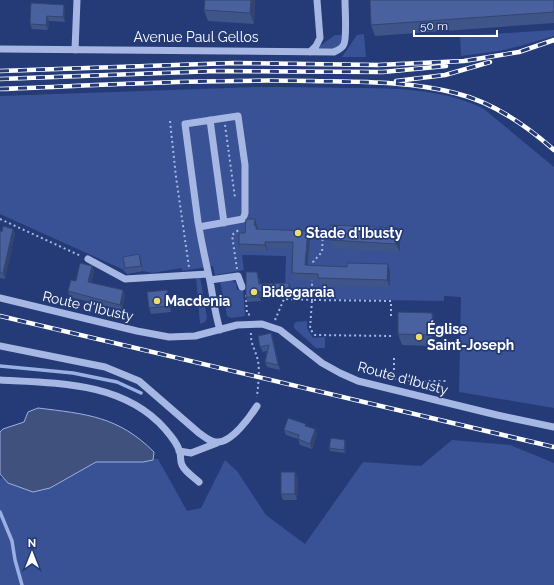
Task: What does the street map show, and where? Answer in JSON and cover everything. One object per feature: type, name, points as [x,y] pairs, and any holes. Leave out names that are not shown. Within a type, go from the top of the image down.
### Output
[{"type":"street","points":[[75,50],[77,0]]},
{"type":"street","points":[[310,52],[316,46],[320,38],[317,0]]},
{"type":"street","name":"Avenue Paul Gellos","points":[[0,49],[334,52],[343,46],[345,39],[345,0]]},
{"type":"street","points":[[199,227],[243,219],[245,213],[245,165],[238,116],[185,124],[199,227],[220,330]]},
{"type":"street","points":[[210,120],[224,223]]},
{"type":"street","points":[[88,259],[125,279],[191,275],[209,277],[238,276],[242,287]]},
{"type":"street","name":"Route d'Ibusty","points":[[0,298],[137,331],[169,337],[195,336],[237,325],[262,324],[280,330],[322,363],[358,381],[497,415],[554,427]]},
{"type":"street","points":[[0,346],[104,368],[139,381],[199,433],[208,439],[217,442]]},
{"type":"street","points":[[0,380],[76,386],[115,394],[128,400],[153,417],[166,430],[180,451],[182,466],[199,482]]},
{"type":"street","points":[[180,451],[191,453],[232,436],[251,416],[257,406]]},
{"type":"path","points":[[224,118],[235,198]]},
{"type":"path","points":[[170,121],[176,177],[191,275]]},
{"type":"path","points":[[217,170],[231,168]]},
{"type":"path","points":[[0,219],[88,259]]},
{"type":"path","points":[[238,276],[232,235],[241,229]]},
{"type":"path","points":[[301,231],[323,232],[322,252],[313,262],[312,270]]},
{"type":"path","points":[[312,278],[310,329],[315,335],[391,336]]},
{"type":"path","points":[[242,287],[245,288],[247,314],[254,315]]},
{"type":"path","points":[[272,327],[284,299],[391,301],[391,316]]},
{"type":"path","points":[[269,317],[276,318]]},
{"type":"path","points":[[254,324],[250,339],[256,352],[258,366],[257,406]]},
{"type":"path","points":[[394,358],[394,378],[402,382],[446,381]]},
{"type":"shaded area","points":[[554,30],[554,36],[520,46],[499,51],[461,56],[460,36]]},
{"type":"shaded area","points":[[364,34],[366,57],[342,57],[357,35]]},
{"type":"shaded area","points":[[335,35],[342,35],[340,45],[337,48],[317,48]]},
{"type":"shaded area","name":"Stade d'Ibusty","points":[[257,87],[381,88],[434,93],[451,97],[484,109],[554,167],[554,408],[459,392],[461,297],[444,296],[444,301],[318,299],[318,290],[285,289],[286,256],[242,255],[244,270],[215,275],[213,266],[182,271],[182,268],[152,273],[143,271],[127,274],[122,269],[0,214],[0,96]]},
{"type":"shaded area","points":[[196,276],[200,276],[207,318],[205,322],[200,324]]},
{"type":"shaded area","points":[[230,280],[236,283],[237,290],[243,289],[245,316],[231,318],[227,316],[220,281]]},
{"type":"shaded area","points":[[307,321],[307,328],[313,338],[325,337],[325,348],[316,348],[294,328],[294,324],[296,322]]},
{"type":"shaded area","points":[[38,408],[86,415],[114,424],[141,440],[154,452],[153,460],[143,462],[96,462],[50,488],[33,492],[8,483],[0,474],[0,432],[3,429],[24,422],[28,412]]},
{"type":"shaded area","points":[[452,440],[510,445],[554,463],[554,585],[0,585],[0,478],[45,483],[95,456],[158,459],[187,511],[201,508],[225,460],[237,471],[266,515],[305,544],[363,462],[421,466]]},
{"type":"building","points":[[205,0],[251,0],[250,13],[204,10]]},
{"type":"building","points":[[370,0],[554,0],[554,12],[371,25]]},
{"type":"building","points":[[31,3],[64,5],[63,17],[47,16],[46,25],[30,24]]},
{"type":"building","points":[[246,219],[255,219],[254,225],[256,226],[256,229],[308,231],[305,265],[347,267],[347,263],[388,264],[387,280],[318,278],[318,274],[292,273],[293,242],[265,242],[265,245],[239,244],[239,233],[245,233]]},
{"type":"building","points":[[330,225],[397,228],[396,244],[330,240]]},
{"type":"building","points":[[3,226],[13,229],[3,273],[0,273],[0,231],[2,232]]},
{"type":"building","points":[[139,254],[141,266],[125,268],[123,257]]},
{"type":"building","points":[[80,263],[92,266],[88,282],[123,290],[120,305],[68,291],[71,280],[76,281]]},
{"type":"building","points":[[246,272],[257,272],[259,284],[289,283],[289,292],[259,292],[259,297],[246,297]]},
{"type":"building","points":[[167,290],[169,306],[149,308],[147,292]]},
{"type":"building","points":[[398,312],[432,313],[433,325],[431,335],[398,334]]},
{"type":"building","points":[[271,333],[278,365],[265,362],[269,345],[260,347],[258,336]]},
{"type":"building","points":[[288,418],[306,424],[305,426],[315,429],[310,444],[298,439],[299,435],[284,430]]},
{"type":"building","points":[[331,438],[345,440],[344,450],[329,448]]},
{"type":"building","points":[[281,472],[295,472],[295,494],[281,494]]},
{"type":"waterway","points":[[0,366],[73,373],[117,382],[141,393]]},
{"type":"waterway","points":[[0,512],[12,541],[15,560],[22,585]]},
{"type":"railway","points":[[0,71],[234,63],[378,65],[464,61],[519,52],[554,40]]},
{"type":"railway","points":[[396,81],[445,75],[490,62]]},
{"type":"railway","points":[[0,79],[216,71],[383,72],[446,66]]},
{"type":"railway","points":[[0,89],[233,81],[402,84],[438,89],[482,102],[520,123],[554,150]]},
{"type":"railway","points":[[0,316],[554,447]]},
{"type":"place","name":"Stade d'Ibusty","points":[[298,233]]},
{"type":"place","name":"Bidegaraia","points":[[254,292]]},
{"type":"place","name":"Macdenia","points":[[157,301]]},
{"type":"place","name":"Église Saint-Joseph","points":[[419,337]]}]
